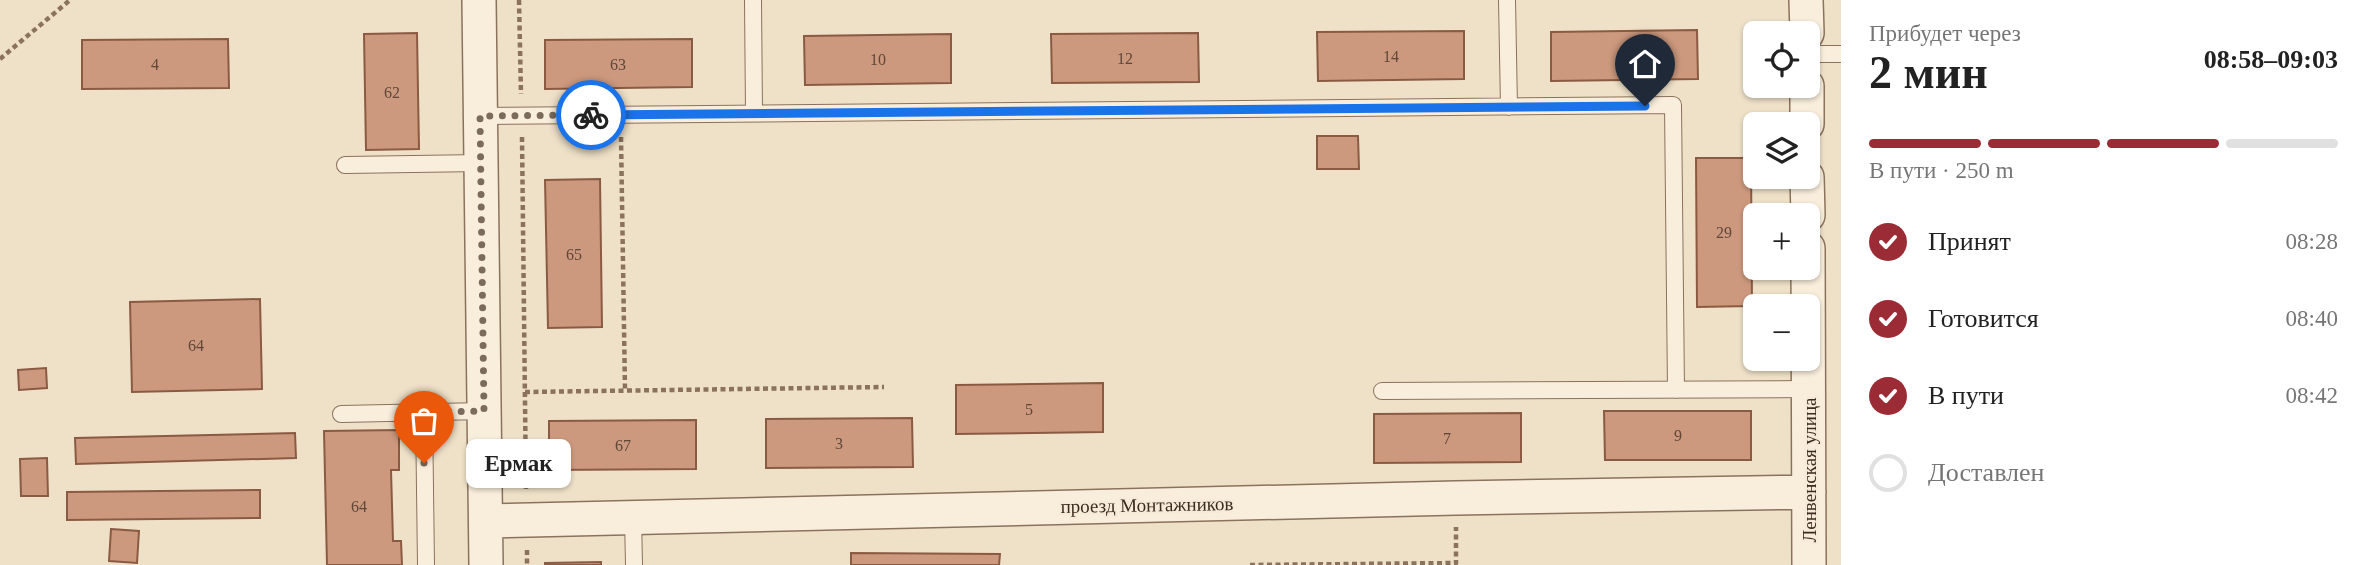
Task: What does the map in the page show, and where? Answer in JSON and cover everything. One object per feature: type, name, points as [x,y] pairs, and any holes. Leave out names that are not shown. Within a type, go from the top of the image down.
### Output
[{"type":"street","points":[[479,0],[486,565]]},
{"type":"street","points":[[1806,0],[1807,21]]},
{"type":"street","name":"Ленвенская улица","points":[[1808,280],[1809,565]]},
{"type":"street","name":"проезд Монтажников","points":[[486,520],[1809,492]]},
{"type":"lane","points":[[753,0],[754,113]]},
{"type":"lane","points":[[1507,0],[1509,107]]},
{"type":"lane","points":[[1820,54],[1841,54]]},
{"type":"lane","points":[[480,116],[1673,105],[1676,390]]},
{"type":"lane","points":[[345,165],[481,163]]},
{"type":"lane","points":[[1382,391],[1808,389]]},
{"type":"lane","points":[[341,414],[484,411]]},
{"type":"lane","points":[[424,412],[426,565]]},
{"type":"lane","points":[[633,517],[634,565]]},
{"type":"path","points":[[0,59],[70,0]]},
{"type":"path","points":[[519,0],[527,565]]},
{"type":"path","points":[[621,115],[625,390]]},
{"type":"path","points":[[525,392],[884,387]]},
{"type":"path","points":[[1250,565],[1457,563],[1456,498]]},
{"type":"building","points":[[1697,30],[1698,79],[1551,81],[1551,32]]},
{"type":"building","points":[[1464,31],[1464,79],[1318,81],[1317,32]]},
{"type":"building","points":[[417,33],[419,149],[366,150],[364,34]]},
{"type":"building","points":[[1198,33],[1199,82],[1052,83],[1051,34]]},
{"type":"building","points":[[951,34],[951,83],[805,85],[804,36]]},
{"type":"building","points":[[228,39],[229,88],[82,89],[82,40]]},
{"type":"building","points":[[692,39],[692,87],[545,89],[545,40]]},
{"type":"building","points":[[1317,136],[1358,136],[1359,169],[1317,169]]},
{"type":"building","points":[[1696,158],[1743,158],[1743,189],[1751,189],[1751,203],[1743,203],[1743,280],[1752,280],[1752,294],[1743,294],[1743,306],[1697,307]]},
{"type":"building","points":[[600,179],[602,327],[548,328],[545,180]]},
{"type":"building","points":[[260,299],[262,389],[132,392],[130,302]]},
{"type":"building","points":[[46,368],[47,388],[19,390],[18,370]]},
{"type":"building","points":[[1103,383],[1103,432],[956,434],[956,385]]},
{"type":"building","points":[[1604,411],[1751,411],[1751,460],[1605,460]]},
{"type":"building","points":[[1521,413],[1521,462],[1374,463],[1374,414]]},
{"type":"building","points":[[912,418],[913,467],[766,468],[766,419]]},
{"type":"building","points":[[696,420],[696,469],[549,470],[549,421]]},
{"type":"building","points":[[399,430],[399,470],[391,470],[393,541],[401,541],[402,565],[327,565],[324,431]]},
{"type":"building","points":[[295,433],[296,458],[76,464],[75,438]]},
{"type":"building","points":[[47,458],[48,496],[21,496],[20,459]]},
{"type":"building","points":[[260,490],[260,518],[67,520],[67,492]]},
{"type":"building","points":[[111,529],[139,531],[137,563],[109,561]]},
{"type":"building","points":[[851,553],[1000,554],[999,565],[851,565]]},
{"type":"building","points":[[601,562],[601,565],[545,565],[545,563]]},
{"type":"way so far","points":[[424,463],[424,412],[484,411],[480,116],[591,115]]},
{"type":"place","name":"Ермак","points":[[424,463]]},
{"type":"route","points":[[591,115],[1645,106]]}]
